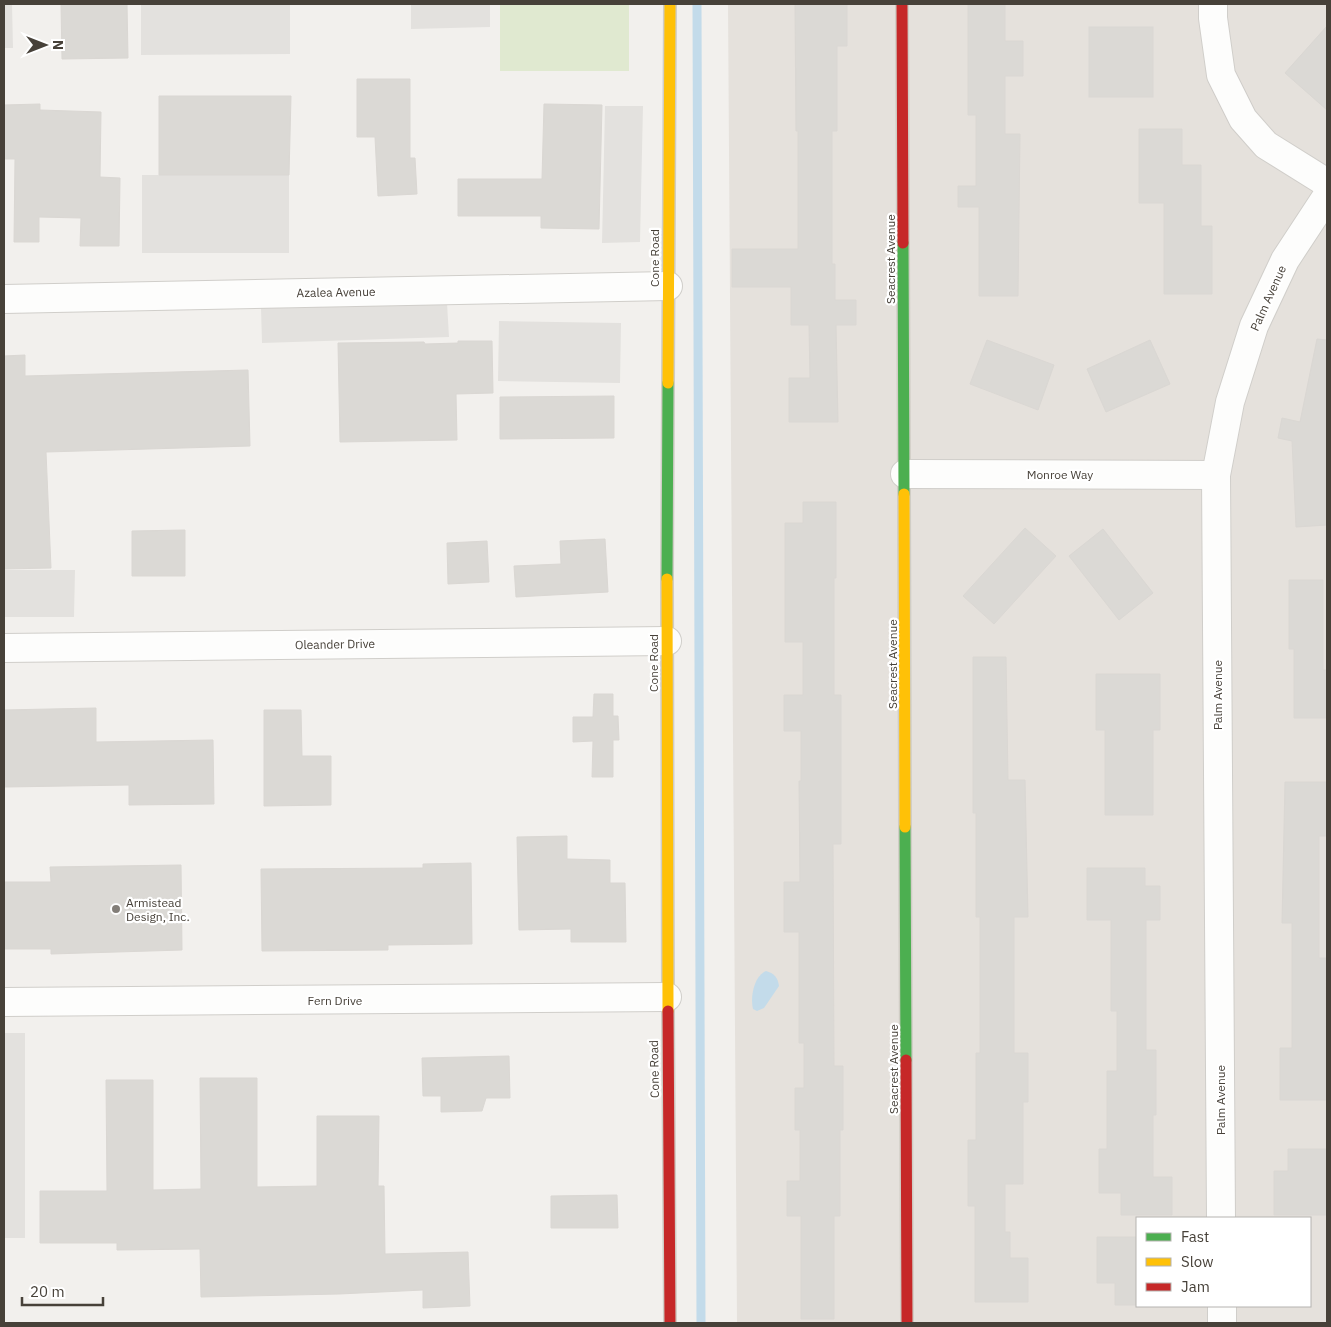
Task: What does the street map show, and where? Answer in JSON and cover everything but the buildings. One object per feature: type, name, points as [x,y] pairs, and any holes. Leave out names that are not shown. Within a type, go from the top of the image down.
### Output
[{"type":"street","name":"Cone Road","points":[[670,4],[667,640],[667,997],[670,1323]]},
{"type":"street","name":"Seacrest Avenue","points":[[902,4],[907,1323]]},
{"type":"street","points":[[1213,4],[1213,18],[1221,75],[1243,119],[1266,144],[1327,183]]},
{"type":"street","name":"Palm Avenue","points":[[1221,1217],[1216,475],[1230,402],[1254,326],[1284,260],[1327,196]]},
{"type":"street","name":"Azalea Avenue","points":[[4,299],[668,286]]},
{"type":"street","name":"Monroe Way","points":[[905,474],[1216,475]]},
{"type":"street","name":"Oleander Drive","points":[[4,648],[667,640]]},
{"type":"street","name":"Fern Drive","points":[[4,1002],[667,997]]},
{"type":"street","points":[[1222,1307],[1222,1323]]},
{"type":"shaded area","points":[[4,4],[12,4],[13,48],[4,48]]},
{"type":"shaded area","points":[[141,4],[290,4],[290,54],[141,55]]},
{"type":"shaded area","points":[[411,4],[490,4],[490,27],[411,29]]},
{"type":"shaded area","points":[[728,4],[1327,4],[1327,1323],[737,1323]]},
{"type":"shaded area","points":[[605,106],[643,106],[640,242],[602,243]]},
{"type":"shaded area","points":[[142,175],[289,175],[289,253],[142,253]]},
{"type":"shaded area","points":[[447,303],[449,337],[262,343],[261,308]]},
{"type":"shaded area","points":[[499,321],[621,323],[620,383],[498,381]]},
{"type":"shaded area","points":[[4,570],[75,570],[74,617],[4,617]]},
{"type":"shaded area","points":[[4,1033],[25,1033],[25,1238],[4,1238]]},
{"type":"green space","points":[[500,4],[629,4],[629,71],[500,71]]},
{"type":"water","points":[[766,971],[775,976],[779,986],[764,1008],[757,1011],[753,1009],[752,1004],[754,987],[758,977]]},
{"type":"waterway","points":[[697,4],[701,1323]]},
{"type":"traffic: fast","points":[[903,243],[904,494]]},
{"type":"traffic: fast","points":[[667,579],[668,383]]},
{"type":"traffic: fast","points":[[905,827],[906,1060]]},
{"type":"traffic: slow","points":[[668,383],[670,4]]},
{"type":"traffic: slow","points":[[904,494],[905,827]]},
{"type":"traffic: slow","points":[[667,579],[668,1011]]},
{"type":"traffic: jam","points":[[902,4],[903,243]]},
{"type":"traffic: jam","points":[[668,1011],[670,1323]]},
{"type":"traffic: jam","points":[[906,1060],[907,1323]]},
{"type":"place","name":"Armistead Design, Inc.","points":[[116,909]]}]
